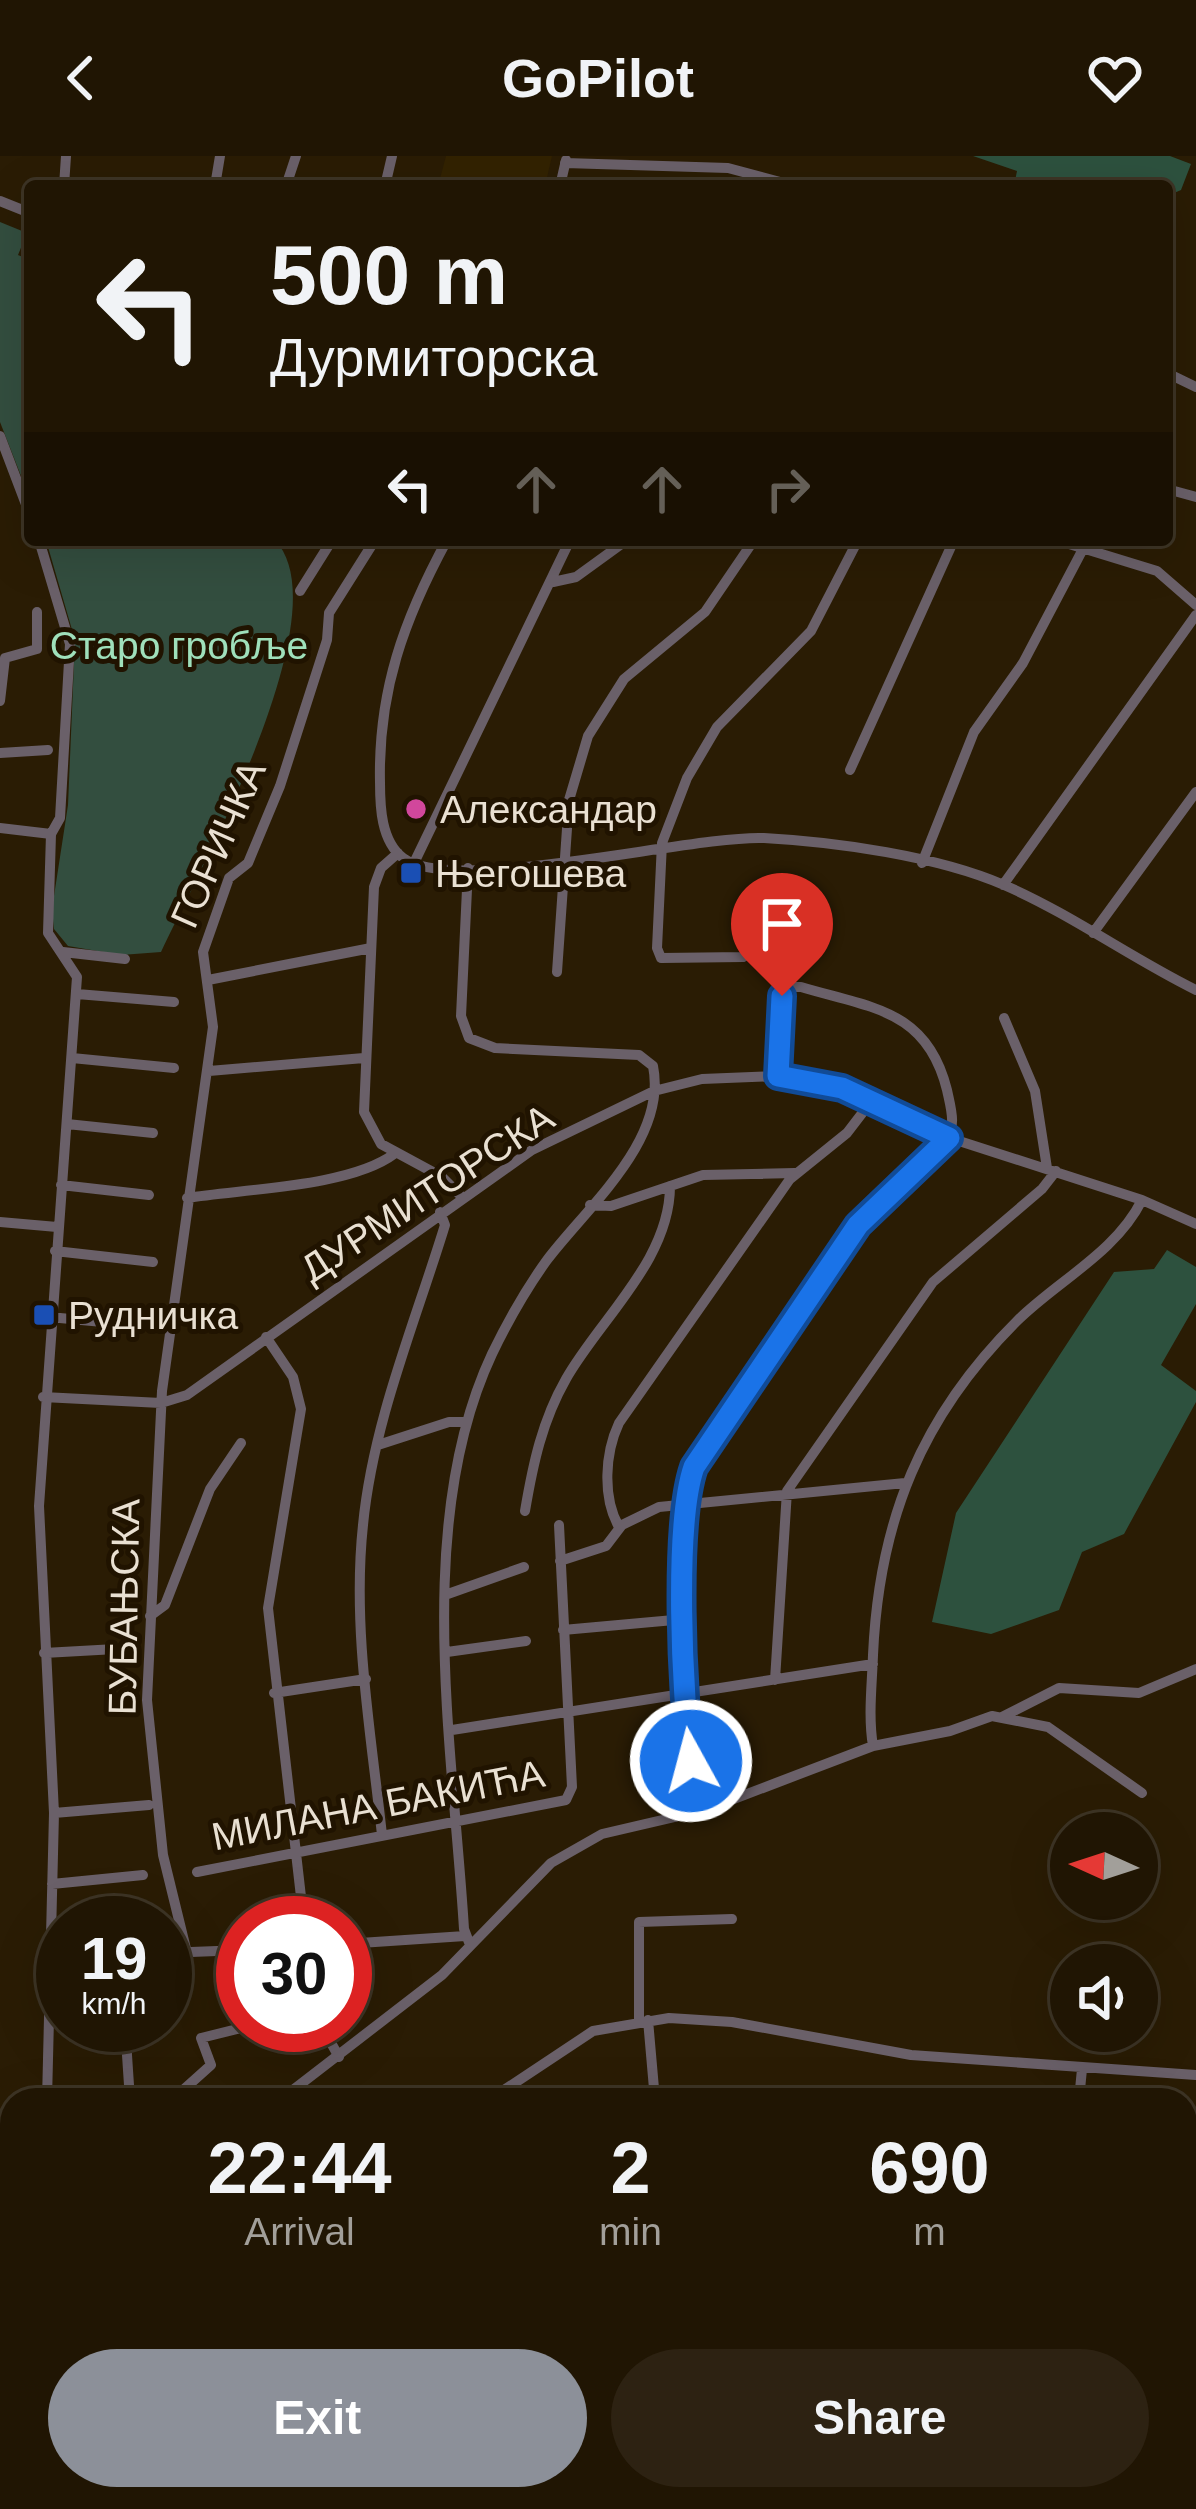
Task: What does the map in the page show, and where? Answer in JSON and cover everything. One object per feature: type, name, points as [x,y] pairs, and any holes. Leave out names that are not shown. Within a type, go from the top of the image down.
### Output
[{"type":"street","points":[[566,160],[728,168],[773,180]]},
{"type":"street","points":[[0,436],[24,499]]},
{"type":"street","points":[[41,546],[59,596],[70,658],[60,818],[47,832],[46,919],[50,938],[76,968],[77,994],[43,1397],[39,1530],[54,1813],[53,1896]]},
{"type":"street","points":[[299,591],[328,546]]},
{"type":"street","name":"ГОРИЧКА","points":[[161,1402],[209,1071],[213,1016],[203,949],[229,878],[248,863],[280,786],[325,645],[327,618],[371,546]]},
{"type":"street","points":[[443,546],[406,619],[382,712],[380,801],[387,835],[398,854],[414,863],[506,869],[759,838],[863,849],[1003,885],[1196,990]]},
{"type":"street","points":[[414,863],[568,546]]},
{"type":"street","points":[[553,582],[576,577],[619,546]]},
{"type":"street","points":[[557,972],[572,782],[604,706],[634,668],[705,612],[750,546]]},
{"type":"street","points":[[774,936],[743,957],[661,958],[657,948],[661,852],[672,811],[707,742],[811,632],[855,546]]},
{"type":"street","points":[[850,770],[951,546]]},
{"type":"street","points":[[1074,546],[1156,571],[1196,605]]},
{"type":"street","points":[[922,863],[974,732],[1024,663],[1083,549]]},
{"type":"street","points":[[0,701],[5,658],[37,649],[38,612]]},
{"type":"street","points":[[1003,885],[1196,615]]},
{"type":"street","points":[[0,753],[48,749]]},
{"type":"street","points":[[1093,933],[1196,792]]},
{"type":"street","points":[[0,828],[47,832]]},
{"type":"street","points":[[398,854],[375,882],[364,1112],[381,1144],[442,1177],[461,1196]]},
{"type":"street","points":[[468,868],[461,1016],[469,1038],[503,1048],[641,1056],[652,1066],[654,1091],[632,1153],[508,1322],[467,1422],[449,1502],[447,1652],[468,1941]]},
{"type":"street","points":[[208,980],[371,948]]},
{"type":"street","points":[[60,952],[125,959]]},
{"type":"street","points":[[705,1810],[691,1761],[683,1694],[686,1502],[703,1450],[858,1225],[949,1138],[953,1118],[939,1062],[926,1039],[900,1018],[788,987],[779,1005],[778,1076]]},
{"type":"street","points":[[77,994],[174,1002]]},
{"type":"street","points":[[775,1680],[785,1496],[933,1282],[1042,1190],[1052,1169],[1035,1091],[1004,1018]]},
{"type":"street","points":[[72,1058],[174,1068]]},
{"type":"street","points":[[209,1071],[364,1058]]},
{"type":"street","name":"ДУРМИТОРСКА","points":[[43,1397],[161,1402],[196,1390],[461,1196],[532,1150],[654,1091],[702,1079],[778,1076],[826,1083],[949,1138],[1142,1200],[1196,1224]]},
{"type":"street","points":[[619,1527],[609,1478],[615,1431],[795,1173],[847,1133],[870,1103]]},
{"type":"street","points":[[67,1124],[153,1133]]},
{"type":"street","points":[[187,1198],[278,1188],[376,1164],[394,1154]]},
{"type":"street","points":[[590,1205],[611,1206],[716,1174],[795,1173]]},
{"type":"street","points":[[61,1185],[149,1195]]},
{"type":"street","points":[[525,1511],[546,1418],[573,1366],[630,1288],[662,1223],[670,1186]]},
{"type":"street","points":[[873,1746],[880,1565],[904,1483],[992,1348],[1050,1291],[1118,1236],[1142,1200]]},
{"type":"street","points":[[382,1835],[366,1679],[361,1544],[378,1445],[445,1225],[440,1212]]},
{"type":"street","points":[[0,1222],[57,1227]]},
{"type":"street","points":[[55,1250],[153,1262]]},
{"type":"street","points":[[50,1317],[146,1326]]},
{"type":"street","points":[[266,1337],[293,1377],[302,1419],[269,1591],[274,1693],[301,1896]]},
{"type":"street","name":"БУБАЊСКА","points":[[161,1402],[148,1714],[164,1855],[174,1896]]},
{"type":"street","points":[[378,1445],[449,1422],[467,1422]]},
{"type":"street","points":[[150,1616],[165,1605],[210,1489],[241,1443]]},
{"type":"street","points":[[560,1561],[606,1546],[619,1527],[650,1510],[686,1502],[904,1483]]},
{"type":"street","points":[[559,1525],[569,1712]]},
{"type":"street","points":[[445,1595],[524,1567]]},
{"type":"street","points":[[563,1630],[685,1619]]},
{"type":"street","points":[[447,1652],[526,1641]]},
{"type":"street","points":[[44,1653],[116,1649]]},
{"type":"street","points":[[452,1730],[873,1664]]},
{"type":"street","points":[[296,2088],[339,2057],[572,1848],[627,1826],[705,1810],[873,1746],[1002,1717],[1059,1688],[1139,1694],[1196,1669]]},
{"type":"street","points":[[274,1693],[366,1679]]},
{"type":"street","name":"МИЛАНА БАКИЋА","points":[[197,1872],[561,1802],[569,1796],[569,1712]]},
{"type":"street","points":[[1002,1717],[1055,1731],[1142,1793]]},
{"type":"street","points":[[54,1813],[148,1805]]},
{"type":"street","points":[[52,1884],[143,1875]]},
{"type":"street","points":[[654,2088],[643,2020],[639,1922],[732,1919]]},
{"type":"street","points":[[372,1943],[468,1941]]},
{"type":"street","points":[[507,2088],[593,2031],[643,2020],[701,2018],[911,2055],[1196,2075]]},
{"type":"street","points":[[186,2088],[211,2066],[201,2038],[216,2034]]},
{"type":"street","points":[[48,2088],[51,2052]]},
{"type":"street","points":[[127,2052],[129,2088]]},
{"type":"street","points":[[336,2052],[339,2057]]},
{"type":"street","points":[[1080,2088],[1082,2069]]},
{"type":"shaded area","points":[[446,156],[552,156],[546,180],[440,180]]},
{"type":"green space","points":[[973,156],[1170,156],[1191,164],[1181,190],[1173,193],[1173,180],[1015,180],[1017,171]]},
{"type":"green space","points":[[0,222],[24,232],[18,255],[24,258],[24,484],[0,422]]},
{"type":"green space","name":"Старо гробље","points":[[48,546],[278,546],[291,575],[291,624],[279,681],[231,806],[161,952],[121,955],[68,946],[54,929],[52,909],[68,805],[75,640]]},
{"type":"green space","points":[[1167,1250],[1196,1267],[1196,1304],[1161,1365],[1196,1391],[1196,1402],[1124,1534],[1082,1552],[1059,1610],[991,1634],[932,1622],[956,1513],[1114,1272],[1154,1269]]},
{"type":"place","name":"Александар","points":[[416,809]]},
{"type":"place","name":"Његошева","points":[[411,873]]},
{"type":"place","name":"Рудничка","points":[[44,1315]]},
{"type":"route","points":[[691,1761],[683,1694],[686,1492],[694,1467],[858,1225],[949,1138],[842,1088],[778,1076],[782,996]]}]
